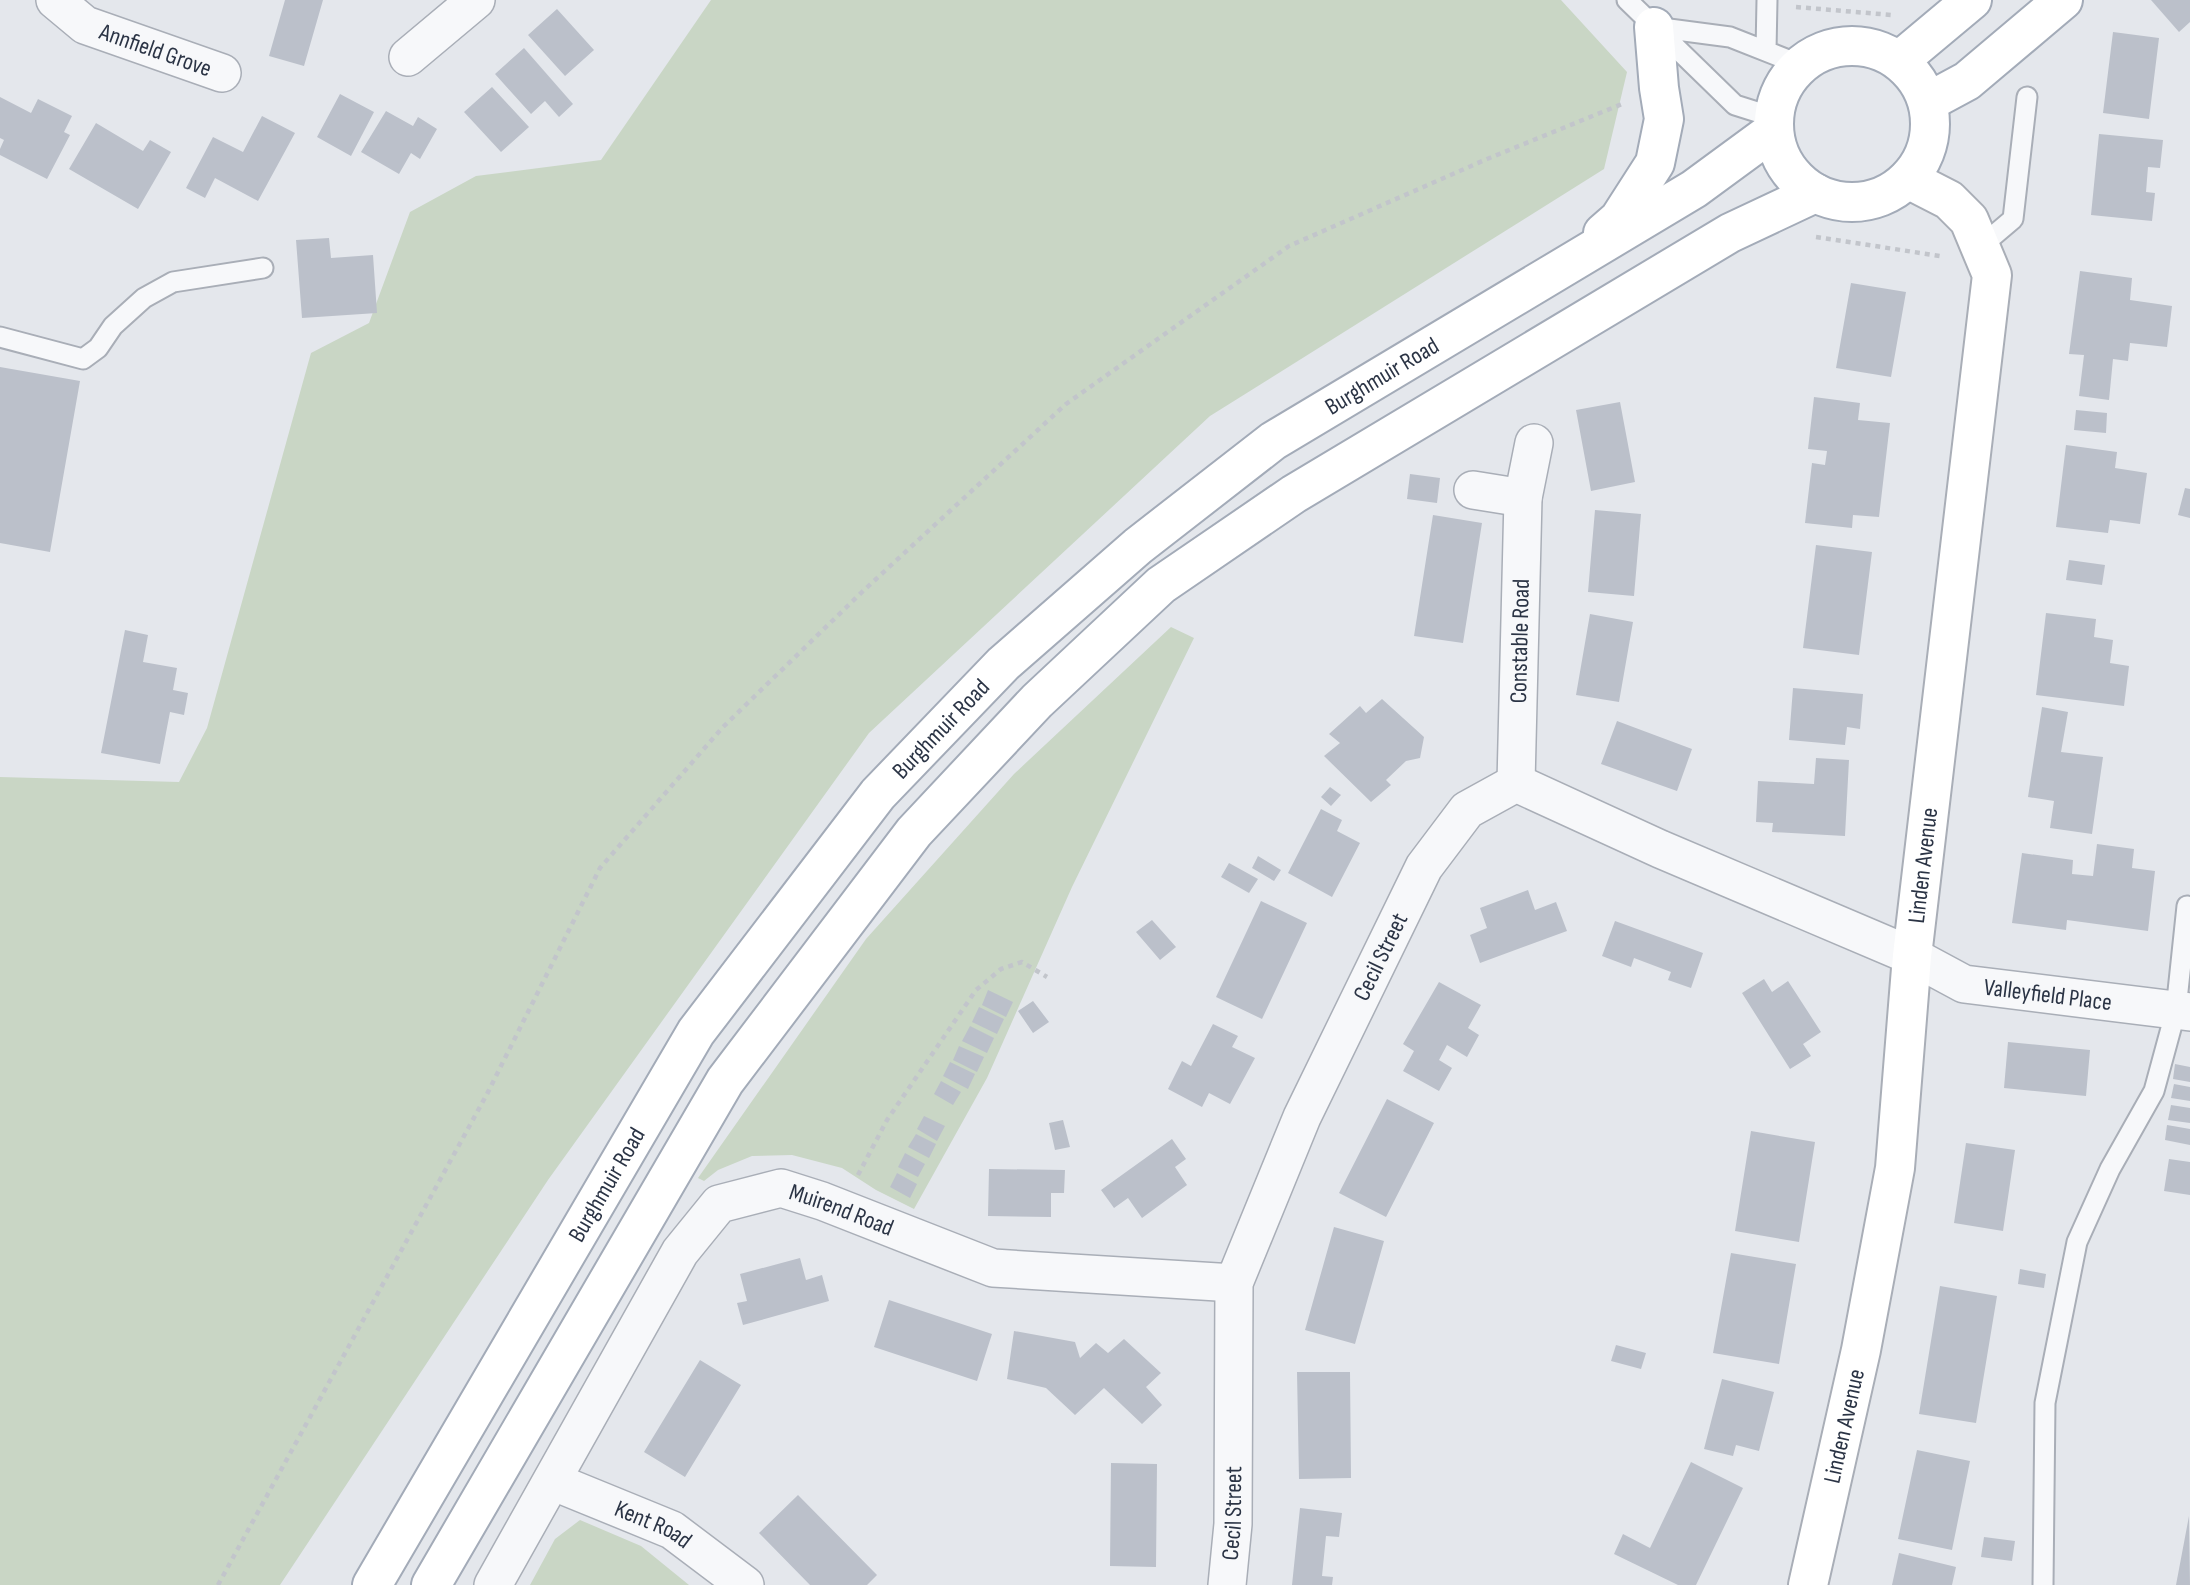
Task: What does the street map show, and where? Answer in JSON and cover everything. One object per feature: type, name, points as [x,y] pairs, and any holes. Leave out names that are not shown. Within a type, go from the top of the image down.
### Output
[{"type":"main road","points":[[1899,61],[1972,0]]},
{"type":"main road","points":[[1928,103],[1967,81],[2063,0]]},
{"type":"main road","points":[[1558,270],[1619,219],[1655,163],[1664,119],[1654,27]]},
{"type":"main road","points":[[1855,45],[1878,50],[1899,61],[1917,80],[1928,103],[1930,130],[1924,156],[1908,179],[1888,194],[1864,201],[1839,202],[1815,193],[1794,178],[1780,156],[1773,124],[1779,94],[1791,73],[1801,65],[1809,58],[1831,48],[1855,45]]},
{"type":"main road","name":"Burghmuir Road","points":[[372,1585],[696,1032],[878,794],[1003,664],[1138,546],[1273,441],[1694,189],[1773,124]]},
{"type":"main road","name":"Linden Avenue","points":[[1808,1585],[1861,1350],[1895,1168],[1912,956],[1992,275],[1969,220],[1948,201],[1908,179]]},
{"type":"main road","name":"Burghmuir Road","points":[[431,1585],[725,1081],[914,832],[1037,701],[1161,585],[1294,494],[1730,233],[1815,193]]},
{"type":"street","name":"Annfield Grove","points":[[55,0],[85,25],[222,73]]},
{"type":"street","points":[[408,57],[476,0]]},
{"type":"street","name":"Constable Road","points":[[1516,783],[1524,498],[1534,443]]},
{"type":"street","points":[[1473,490],[1524,498]]},
{"type":"street","points":[[1516,783],[1660,849],[1912,956]]},
{"type":"street","name":"Cecil Street","points":[[1227,1585],[1233,1524],[1234,1283],[1301,1117],[1424,867],[1467,810],[1516,783]]},
{"type":"street","name":"Valleyfield Place","points":[[1912,956],[1964,984],[2183,1011]]},
{"type":"street","name":"Muirend Road","points":[[493,1585],[680,1251],[719,1204],[781,1188],[841,1208],[993,1268],[1234,1283]]},
{"type":"street","name":"Kent Road","points":[[552,1481],[672,1531],[745,1585]]},
{"type":"lane","points":[[1626,0],[1735,105],[1773,124]]},
{"type":"lane","points":[[1766,51],[1768,0]]},
{"type":"lane","points":[[1654,27],[1730,37],[1801,65]]},
{"type":"lane","points":[[1980,247],[2013,219],[2027,97]]},
{"type":"lane","points":[[0,337],[83,359],[98,348],[113,326],[144,298],[173,282],[263,268]]},
{"type":"lane","points":[[2043,1585],[2045,1403],[2077,1242],[2110,1169],[2154,1091],[2183,1011],[2187,906]]},
{"type":"path","points":[[218,1585],[487,1094],[600,868],[723,727],[862,592],[1066,404],[1289,246],[1659,88]]},
{"type":"path","points":[[841,1208],[887,1120],[976,990],[1001,969],[1023,962],[1047,978]]},
{"type":"green space","points":[[711,0],[1561,0],[1627,72],[1604,169],[1210,416],[869,733],[548,1180],[280,1585],[0,1585],[0,777],[179,782],[207,728],[311,353],[369,323],[410,212],[476,176],[601,160]]},
{"type":"green space","points":[[1171,627],[1194,638],[1072,887],[987,1078],[914,1209],[876,1190],[842,1168],[792,1155],[752,1156],[718,1170],[704,1181],[698,1178],[866,939],[1014,774]]},
{"type":"green space","points":[[580,1520],[641,1546],[689,1585],[530,1585],[555,1539]]},
{"type":"building","points":[[285,0],[323,0],[304,66],[269,56]]},
{"type":"building","points":[[2151,0],[2190,0],[2190,22],[2179,32]]},
{"type":"building","points":[[557,9],[594,50],[565,76],[528,35]]},
{"type":"building","points":[[2113,32],[2159,38],[2149,119],[2103,113]]},
{"type":"building","points":[[524,48],[573,104],[559,117],[545,101],[531,114],[495,74]]},
{"type":"building","points":[[492,87],[529,127],[501,152],[464,112]]},
{"type":"building","points":[[340,94],[374,112],[351,156],[317,137]]},
{"type":"building","points":[[0,97],[31,113],[38,99],[72,116],[64,132],[70,135],[47,179],[0,155],[4,140],[0,138]]},
{"type":"building","points":[[386,111],[413,126],[418,117],[437,129],[420,159],[411,153],[399,174],[361,152]]},
{"type":"building","points":[[262,116],[295,133],[258,201],[215,178],[205,198],[186,188],[213,137],[243,152]]},
{"type":"building","points":[[96,123],[143,151],[150,140],[171,152],[138,209],[69,169]]},
{"type":"building","points":[[2099,134],[2163,140],[2160,168],[2148,167],[2146,192],[2155,193],[2152,221],[2091,215]]},
{"type":"building","points":[[329,238],[331,258],[373,255],[377,313],[302,318],[296,240]]},
{"type":"building","points":[[2080,271],[2132,278],[2130,300],[2172,306],[2167,347],[2130,343],[2128,361],[2113,359],[2109,400],[2079,396],[2084,355],[2069,354]]},
{"type":"building","points":[[1851,283],[1906,292],[1891,377],[1836,368]]},
{"type":"building","points":[[0,367],[80,381],[50,552],[0,543]]},
{"type":"building","points":[[1814,397],[1860,403],[1858,420],[1890,423],[1879,517],[1853,515],[1852,528],[1805,523],[1812,463],[1825,465],[1827,451],[1808,449]]},
{"type":"building","points":[[1620,402],[1635,482],[1591,491],[1576,410]]},
{"type":"building","points":[[2076,410],[2107,413],[2106,433],[2074,430]]},
{"type":"building","points":[[2066,445],[2117,452],[2115,468],[2147,473],[2140,524],[2110,520],[2108,533],[2056,527]]},
{"type":"building","points":[[1410,474],[1440,478],[1437,503],[1407,499]]},
{"type":"building","points":[[2185,488],[2190,489],[2190,518],[2178,515]]},
{"type":"building","points":[[1595,510],[1641,514],[1634,596],[1588,592]]},
{"type":"building","points":[[1433,515],[1482,523],[1463,643],[1414,636]]},
{"type":"building","points":[[1816,545],[1872,552],[1859,655],[1803,648]]},
{"type":"building","points":[[2069,560],[2105,565],[2102,585],[2066,580]]},
{"type":"building","points":[[2046,613],[2096,619],[2094,637],[2113,640],[2110,663],[2129,666],[2124,706],[2036,695]]},
{"type":"building","points":[[1590,614],[1633,622],[1619,702],[1576,695]]},
{"type":"building","points":[[125,630],[148,635],[143,662],[177,668],[173,690],[188,693],[184,715],[170,712],[160,764],[101,753]]},
{"type":"building","points":[[1793,688],[1863,694],[1860,729],[1847,727],[1845,745],[1789,740]]},
{"type":"building","points":[[1382,699],[1424,737],[1420,758],[1406,761],[1386,780],[1391,785],[1371,802],[1324,756],[1340,743],[1329,734],[1360,706],[1366,713]]},
{"type":"building","points":[[2042,707],[2068,712],[2061,752],[2103,757],[2092,834],[2050,828],[2054,801],[2028,797]]},
{"type":"building","points":[[1617,721],[1692,749],[1677,791],[1601,764]]},
{"type":"building","points":[[1816,758],[1849,760],[1845,836],[1772,832],[1773,823],[1756,822],[1758,781],[1814,784]]},
{"type":"building","points":[[1330,787],[1341,795],[1331,806],[1321,797]]},
{"type":"building","points":[[1321,809],[1342,820],[1337,831],[1360,843],[1332,897],[1288,873]]},
{"type":"building","points":[[2097,844],[2134,849],[2132,868],[2155,871],[2148,931],[2067,920],[2066,930],[2012,923],[2022,853],[2073,860],[2072,874],[2093,876]]},
{"type":"building","points":[[1258,856],[1281,870],[1274,881],[1252,868]]},
{"type":"building","points":[[1229,863],[1258,879],[1249,893],[1221,877]]},
{"type":"building","points":[[1528,890],[1535,910],[1556,902],[1567,931],[1480,963],[1470,935],[1487,928],[1480,908]]},
{"type":"building","points":[[1261,901],[1307,923],[1262,1019],[1216,997]]},
{"type":"building","points":[[1152,920],[1176,947],[1160,960],[1136,932]]},
{"type":"building","points":[[1615,921],[1703,953],[1691,988],[1668,980],[1671,972],[1634,958],[1631,967],[1602,956]]},
{"type":"building","points":[[1764,979],[1772,992],[1788,981],[1821,1032],[1803,1044],[1811,1056],[1790,1069],[1742,993]]},
{"type":"building","points":[[1439,982],[1481,1005],[1468,1028],[1479,1035],[1467,1057],[1447,1045],[1439,1060],[1452,1068],[1439,1091],[1403,1071],[1414,1051],[1403,1044]]},
{"type":"building","points":[[988,990],[1013,1002],[1006,1017],[982,1005]]},
{"type":"building","points":[[1033,1001],[1049,1022],[1033,1033],[1018,1011]]},
{"type":"building","points":[[979,1007],[1004,1019],[997,1034],[972,1022]]},
{"type":"building","points":[[1213,1024],[1238,1036],[1232,1047],[1255,1058],[1230,1104],[1209,1093],[1202,1107],[1168,1089],[1182,1061],[1191,1066]]},
{"type":"building","points":[[970,1026],[994,1038],[987,1053],[962,1041]]},
{"type":"building","points":[[2008,1042],[2090,1050],[2086,1096],[2004,1088]]},
{"type":"building","points":[[959,1046],[984,1057],[977,1072],[953,1060]]},
{"type":"building","points":[[950,1062],[975,1074],[968,1089],[943,1076]]},
{"type":"building","points":[[2175,1064],[2190,1067],[2190,1082],[2173,1079]]},
{"type":"building","points":[[941,1081],[961,1092],[953,1105],[934,1094]]},
{"type":"building","points":[[2174,1084],[2190,1087],[2190,1101],[2171,1098]]},
{"type":"building","points":[[1387,1099],[1434,1123],[1386,1217],[1339,1193]]},
{"type":"building","points":[[2171,1105],[2190,1108],[2190,1123],[2168,1120]]},
{"type":"building","points":[[924,1116],[945,1126],[937,1141],[917,1129]]},
{"type":"building","points":[[1063,1120],[1070,1147],[1055,1150],[1049,1123]]},
{"type":"building","points":[[2167,1125],[2190,1129],[2190,1145],[2165,1140]]},
{"type":"building","points":[[1751,1131],[1815,1142],[1799,1242],[1735,1231]]},
{"type":"building","points":[[916,1134],[936,1144],[929,1158],[908,1147]]},
{"type":"building","points":[[1172,1139],[1186,1159],[1175,1167],[1187,1185],[1142,1218],[1128,1198],[1114,1208],[1101,1190]]},
{"type":"building","points":[[1966,1143],[2015,1150],[2003,1231],[1954,1223]]},
{"type":"building","points":[[905,1153],[925,1164],[918,1177],[898,1167]]},
{"type":"building","points":[[2169,1159],[2190,1162],[2190,1195],[2164,1191]]},
{"type":"building","points":[[989,1169],[1065,1170],[1064,1193],[1051,1193],[1051,1217],[988,1216]]},
{"type":"building","points":[[897,1173],[917,1184],[910,1198],[890,1187]]},
{"type":"building","points":[[1334,1227],[1384,1241],[1355,1344],[1305,1330]]},
{"type":"building","points":[[1731,1253],[1796,1264],[1779,1364],[1713,1353]]},
{"type":"building","points":[[800,1258],[806,1280],[822,1275],[829,1301],[743,1325],[737,1303],[747,1301],[740,1274]]},
{"type":"building","points":[[2020,1269],[2046,1274],[2044,1288],[2018,1284]]},
{"type":"building","points":[[1940,1286],[1997,1296],[1976,1423],[1919,1414]]},
{"type":"building","points":[[889,1300],[992,1334],[977,1381],[874,1347]]},
{"type":"building","points":[[1014,1331],[1075,1342],[1080,1358],[1096,1343],[1108,1353],[1124,1339],[1161,1373],[1146,1387],[1162,1405],[1142,1424],[1104,1388],[1075,1415],[1046,1388],[1007,1379]]},
{"type":"building","points":[[1616,1345],[1646,1353],[1641,1369],[1611,1361]]},
{"type":"building","points":[[700,1360],[741,1385],[685,1477],[644,1452]]},
{"type":"building","points":[[1297,1372],[1350,1372],[1351,1478],[1299,1479]]},
{"type":"building","points":[[1722,1379],[1774,1392],[1759,1451],[1736,1445],[1733,1456],[1704,1449]]},
{"type":"building","points":[[1917,1450],[1970,1461],[1952,1550],[1898,1539]]},
{"type":"building","points":[[1691,1462],[1743,1488],[1696,1585],[1678,1585],[1614,1554],[1623,1534],[1650,1548]]},
{"type":"building","points":[[1111,1463],[1157,1464],[1156,1567],[1110,1566]]},
{"type":"building","points":[[798,1495],[877,1575],[867,1585],[810,1585],[759,1533]]},
{"type":"building","points":[[1300,1508],[1342,1513],[1339,1537],[1326,1536],[1322,1576],[1333,1577],[1332,1585],[1292,1585]]},
{"type":"building","points":[[2189,1516],[2190,1585],[2176,1585]]},
{"type":"building","points":[[1984,1537],[2015,1541],[2012,1561],[1981,1557]]},
{"type":"building","points":[[1899,1553],[1956,1567],[1952,1585],[1892,1585]]}]
